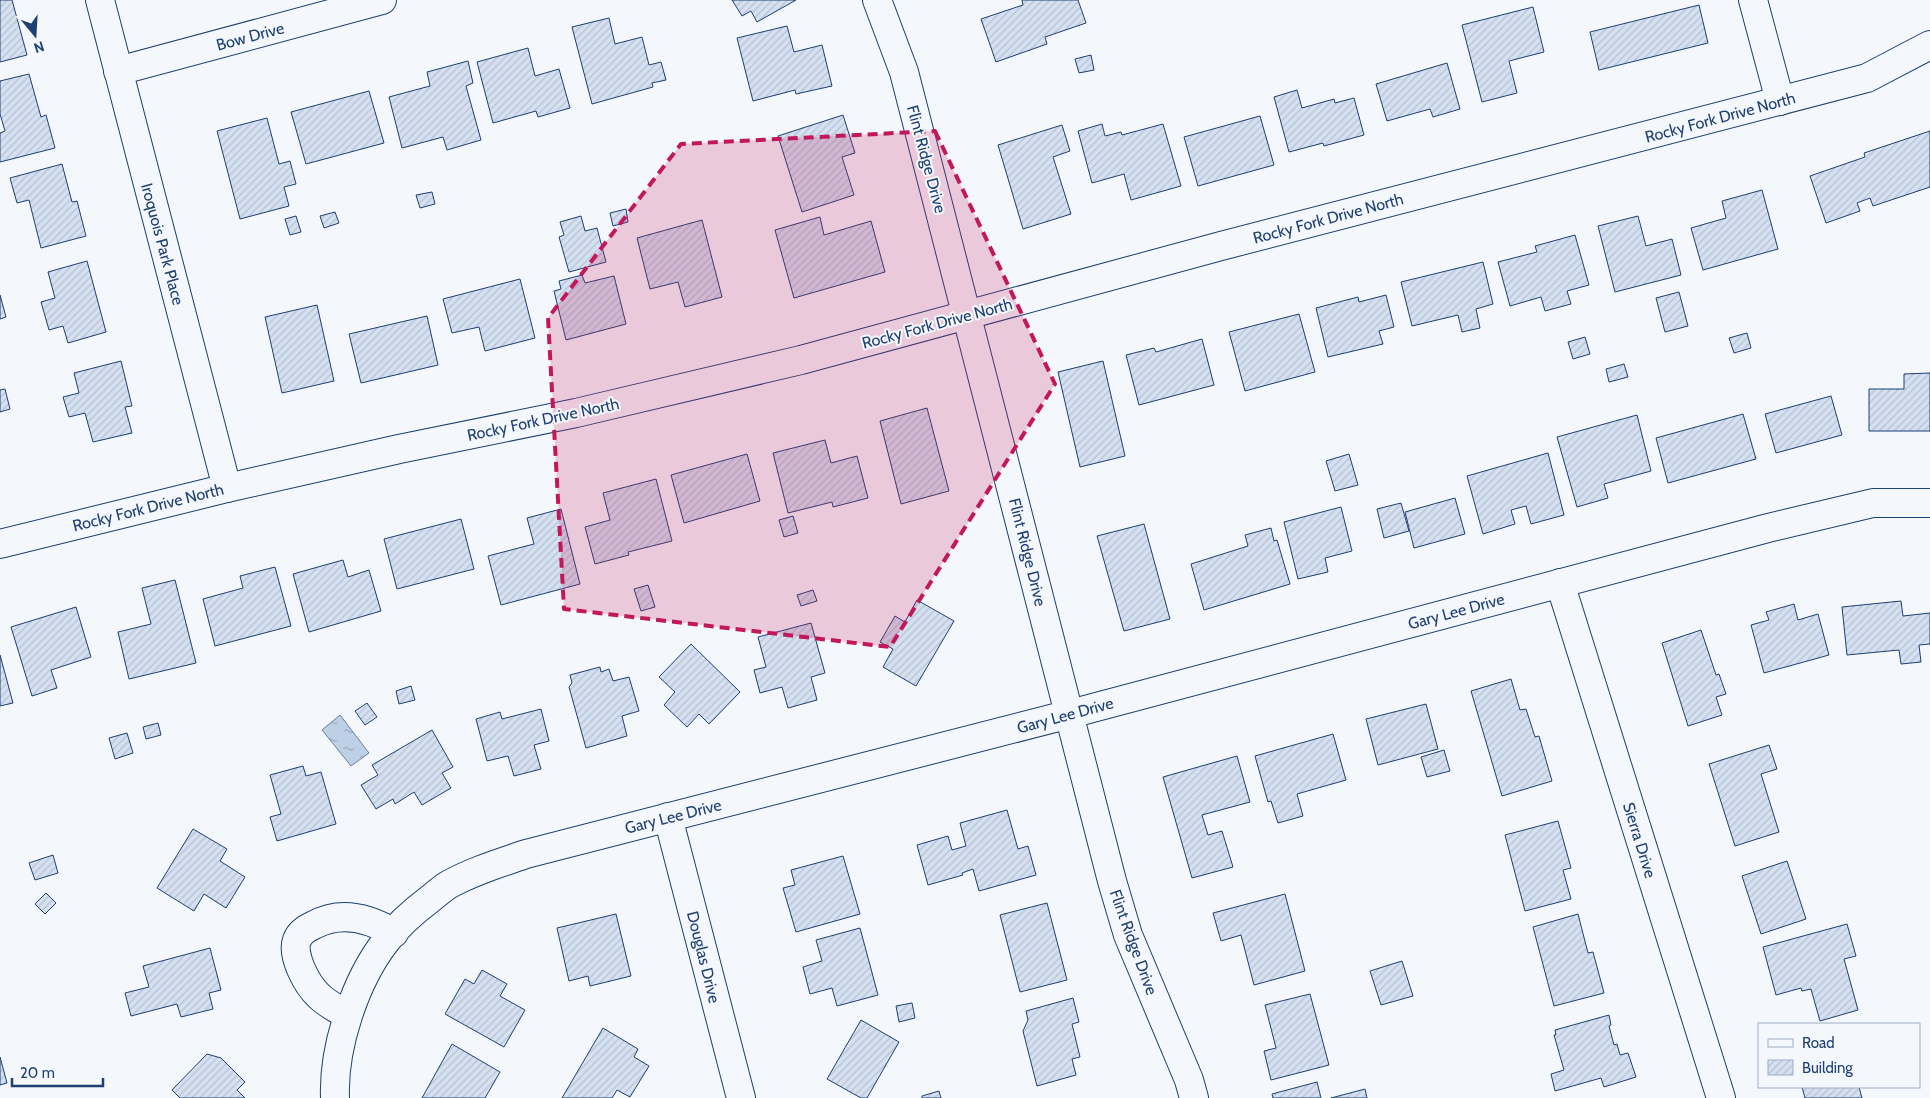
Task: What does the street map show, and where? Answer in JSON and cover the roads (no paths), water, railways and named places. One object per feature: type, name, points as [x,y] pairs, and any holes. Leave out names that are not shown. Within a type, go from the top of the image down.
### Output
[{"type":"street","name":"Iroquois Park Place","points":[[100,0],[227,488]]},
{"type":"street","name":"Bow Drive","points":[[118,71],[382,0]]},
{"type":"street","name":"Flint Ridge Drive","points":[[877,0],[904,72],[1112,882],[1128,935],[1189,1080],[1194,1098]]},
{"type":"street","points":[[1753,0],[1780,101]]},
{"type":"street","name":"Rocky Fork Drive North","points":[[0,544],[227,488],[399,449],[576,413],[800,360],[1221,246],[1867,78],[1930,45]]},
{"type":"street","name":"Gary Lee Drive","points":[[335,1098],[339,1048],[348,1015],[363,979],[386,941],[416,910],[447,886],[484,868],[526,854],[1070,714],[1768,528],[1873,503],[1930,503]]},
{"type":"street","name":"Sierra Drive","points":[[1560,583],[1721,1098]]},
{"type":"street","name":"Douglas Drive","points":[[668,817],[741,1098]]},
{"type":"street","points":[[348,1015],[318,995],[308,983],[295,949],[297,939],[303,930],[323,920],[343,916],[378,923],[394,933]]},
{"type":"water","points":[[340,715],[369,753],[351,766],[322,730]]}]
